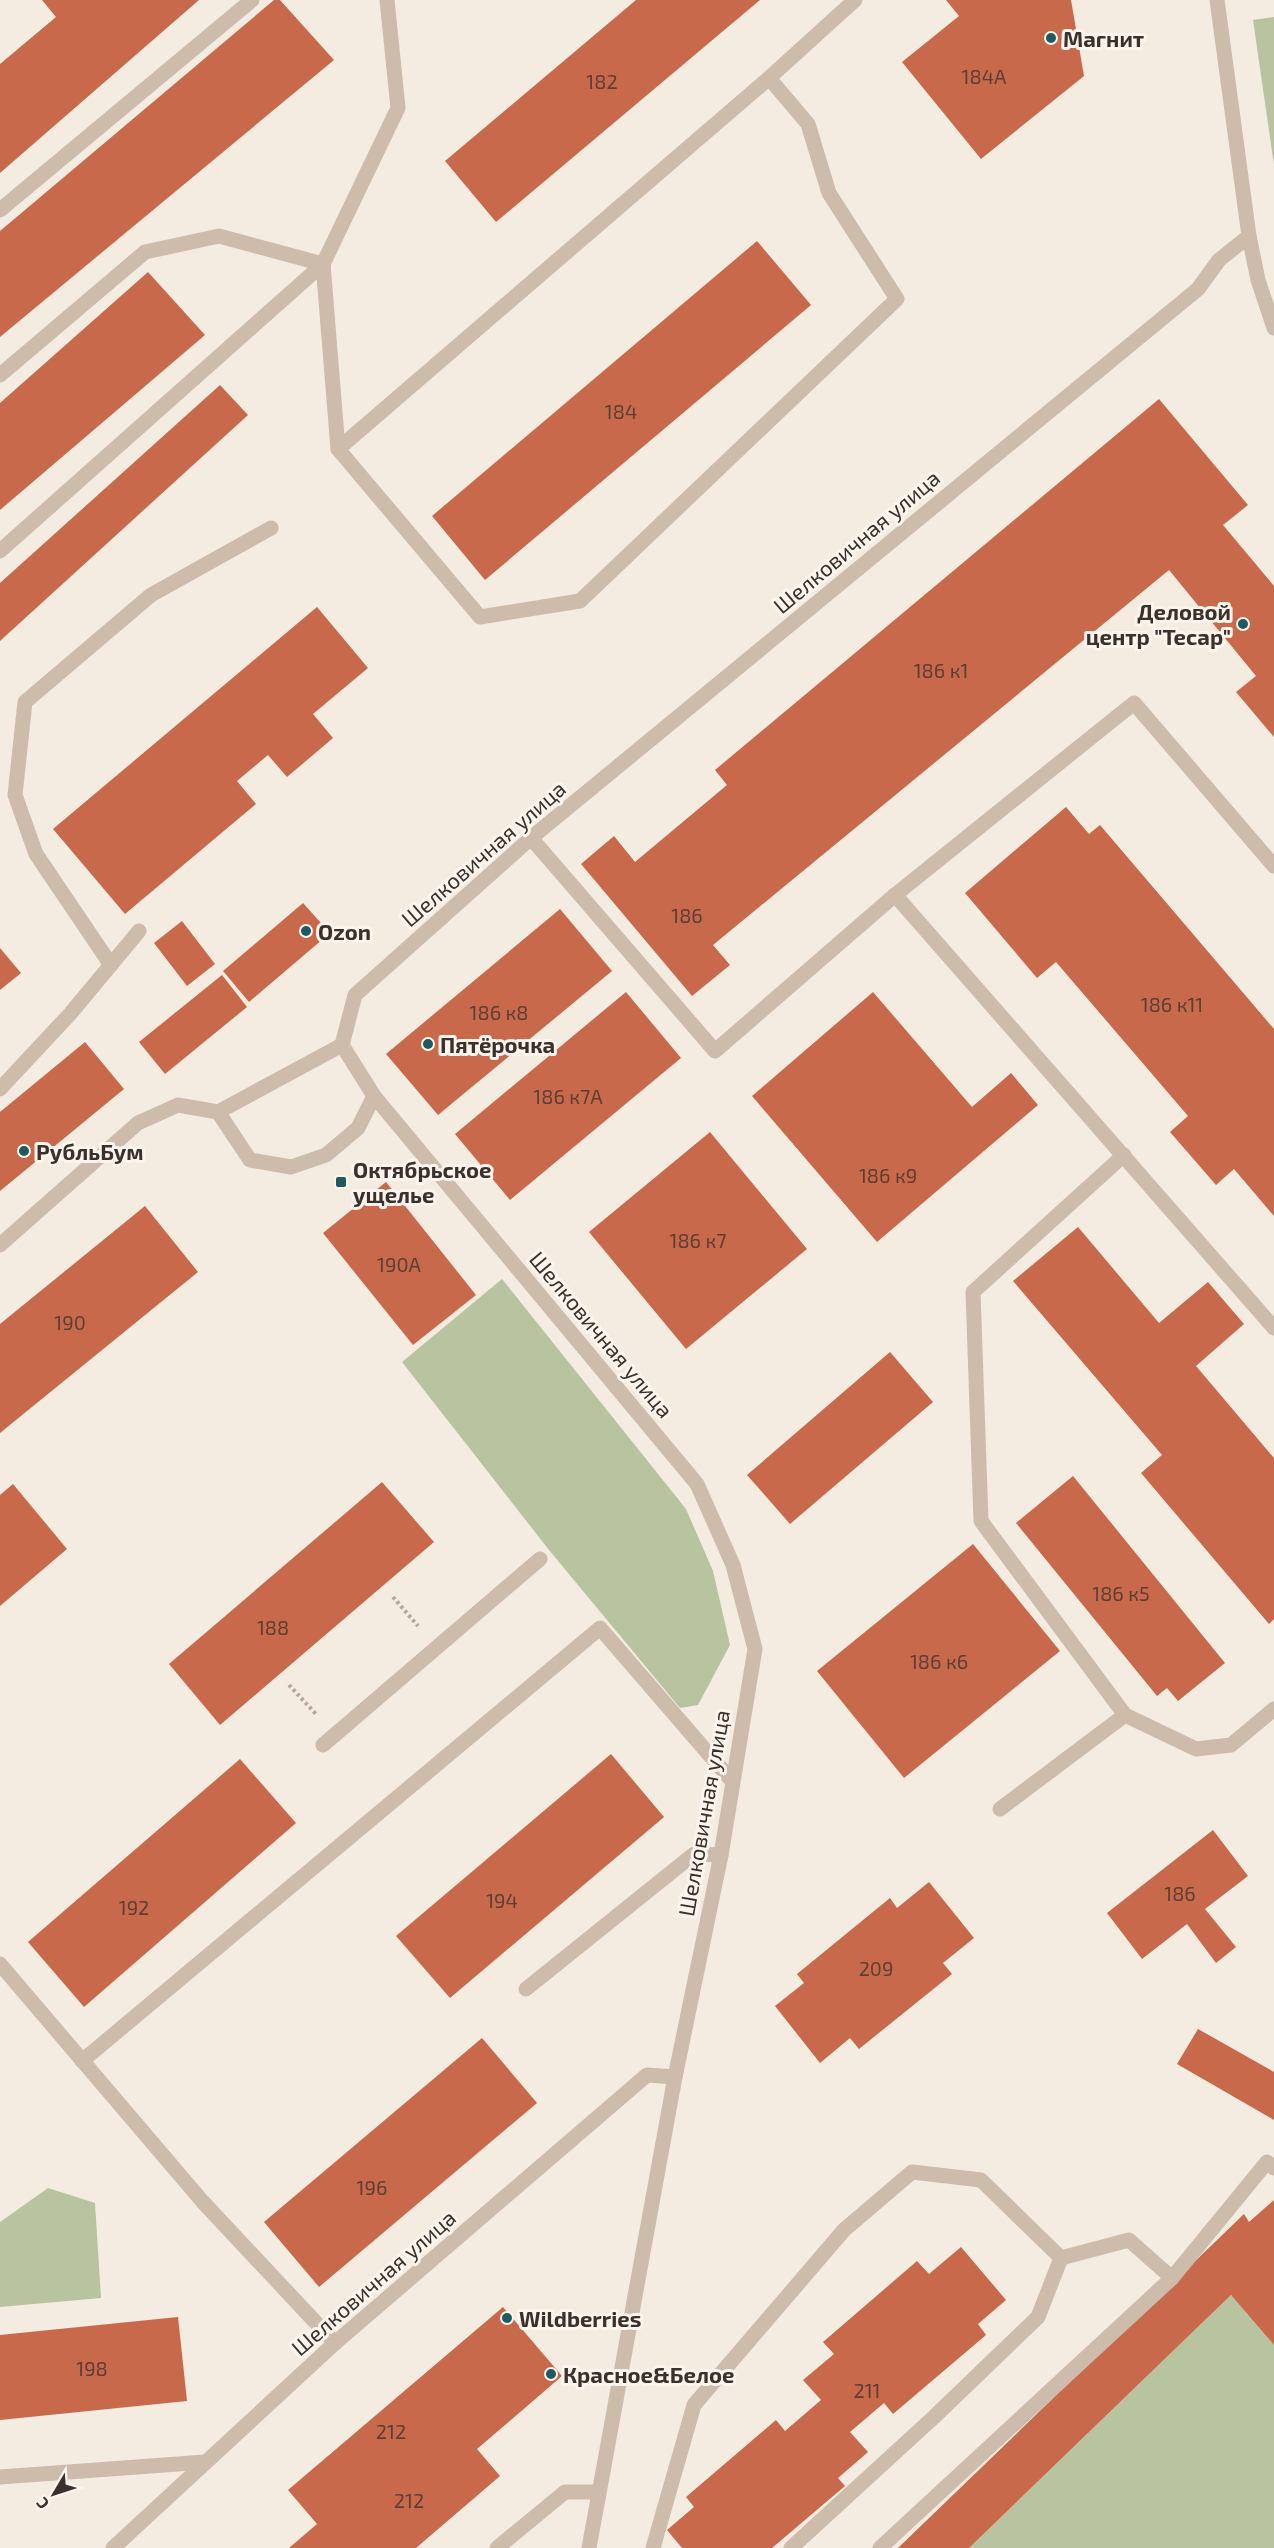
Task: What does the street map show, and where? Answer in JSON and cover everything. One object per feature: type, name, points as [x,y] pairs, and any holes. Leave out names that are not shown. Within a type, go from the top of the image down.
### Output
[{"type":"street","points":[[0,210],[252,0]]},
{"type":"street","points":[[0,551],[323,264],[398,108],[387,0]]},
{"type":"street","points":[[338,449],[769,78],[855,0]]},
{"type":"street","points":[[1217,0],[1249,236],[1257,280],[1274,328]]},
{"type":"street","points":[[323,264],[338,449],[480,617],[580,601],[897,299],[829,193],[808,124],[769,78]]},
{"type":"street","points":[[0,375],[145,252],[219,236],[323,264]]},
{"type":"street","name":"Шелковичная улица","points":[[589,2548],[675,2077],[721,1855],[755,1648],[733,1565],[697,1484],[374,1096],[342,1045],[355,995],[531,838],[1198,289],[1219,260],[1249,236]]},
{"type":"street","points":[[111,965],[36,854],[15,795],[25,702],[151,595],[271,528]]},
{"type":"street","points":[[531,838],[715,1051],[895,895],[1134,703],[1274,866]]},
{"type":"street","points":[[895,895],[1274,1328]]},
{"type":"street","points":[[0,1089],[70,1014],[139,931]]},
{"type":"street","points":[[0,1245],[138,1123],[178,1105],[218,1112],[342,1045]]},
{"type":"street","points":[[218,1112],[249,1160],[291,1167],[326,1155],[358,1128],[374,1096]]},
{"type":"street","points":[[1124,1155],[973,1292],[981,1521],[1125,1715],[1196,1749],[1231,1744],[1274,1709]]},
{"type":"street","points":[[329,1740],[540,1559]]},
{"type":"street","points":[[82,2061],[600,1628],[732,1781]]},
{"type":"street","points":[[1000,1809],[1125,1715]]},
{"type":"street","points":[[526,1989],[694,1854],[721,1855]]},
{"type":"street","points":[[0,1964],[202,2201],[335,2343]]},
{"type":"street","name":"Шелковичная улица","points":[[113,2548],[335,2343],[647,2074],[675,2077]]},
{"type":"street","points":[[880,2548],[1172,2278],[1267,2162],[1274,2168]]},
{"type":"street","points":[[653,2548],[694,2405],[844,2230],[912,2172],[981,2180],[1061,2258]]},
{"type":"street","points":[[1061,2258],[1129,2240],[1172,2278]]},
{"type":"street","points":[[791,2548],[934,2417],[1038,2317],[1061,2258]]},
{"type":"street","points":[[0,2477],[205,2463]]},
{"type":"street","points":[[498,2548],[565,2492],[598,2492]]},
{"type":"path","points":[[393,1597],[436,1647]]},
{"type":"path","points":[[289,1686],[329,1740]]},
{"type":"green space","points":[[1274,17],[1274,165],[1253,20]]},
{"type":"green space","points":[[502,1279],[686,1509],[713,1571],[730,1645],[698,1705],[680,1708],[549,1550],[402,1362]]},
{"type":"green space","points":[[48,2188],[95,2203],[101,2298],[0,2307],[0,2222]]},
{"type":"green space","points":[[1231,2295],[1274,2345],[1274,2548],[969,2548]]},
{"type":"building","points":[[42,0],[199,0],[0,173],[0,64],[56,17]]},
{"type":"building","points":[[274,0],[280,0],[334,60],[0,337],[0,231]]},
{"type":"building","points":[[636,0],[760,0],[496,222],[445,161]]},
{"type":"building","points":[[946,0],[1071,0],[1084,76],[981,159],[902,62],[959,16]]},
{"type":"building","points":[[757,241],[811,305],[485,580],[432,516]]},
{"type":"building","points":[[148,272],[205,335],[0,510],[0,403]]},
{"type":"building","points":[[220,385],[248,415],[0,641],[0,583]]},
{"type":"building","points":[[1159,399],[1248,505],[1223,525],[1274,586],[1274,737],[1236,692],[1256,676],[1169,570],[713,945],[730,965],[692,996],[581,864],[614,836],[635,862],[727,785],[715,770]]},
{"type":"building","points":[[317,607],[368,668],[313,714],[333,738],[287,777],[268,755],[237,781],[256,804],[125,914],[53,829]]},
{"type":"building","points":[[1066,807],[1089,834],[1100,825],[1274,1029],[1274,1216],[1234,1169],[1216,1185],[1170,1132],[1188,1116],[1056,962],[1037,978],[965,893]]},
{"type":"building","points":[[303,903],[330,933],[249,1002],[223,971]]},
{"type":"building","points":[[560,909],[612,971],[438,1115],[386,1054]]},
{"type":"building","points":[[182,921],[215,964],[187,986],[154,943]]},
{"type":"building","points":[[0,948],[21,973],[0,990]]},
{"type":"building","points":[[222,975],[247,1007],[165,1074],[139,1042]]},
{"type":"building","points":[[626,992],[681,1058],[510,1200],[455,1134]]},
{"type":"building","points":[[873,992],[972,1107],[1011,1073],[1038,1105],[877,1242],[752,1096]]},
{"type":"building","name":"РубльБум","points":[[85,1042],[124,1089],[0,1191],[0,1112]]},
{"type":"building","points":[[710,1132],[807,1249],[686,1349],[589,1232]]},
{"type":"building","points":[[386,1182],[476,1295],[413,1345],[323,1233]]},
{"type":"building","points":[[145,1206],[198,1272],[0,1433],[0,1324]]},
{"type":"building","points":[[1078,1227],[1159,1323],[1208,1282],[1244,1324],[1196,1366],[1274,1458],[1274,1619],[1269,1624],[1141,1473],[1162,1455],[1013,1281]]},
{"type":"building","points":[[890,1352],[933,1402],[790,1524],[747,1475]]},
{"type":"building","points":[[1073,1476],[1225,1663],[1178,1701],[1167,1688],[1157,1696],[1016,1523]]},
{"type":"building","points":[[382,1482],[434,1542],[220,1725],[169,1664]]},
{"type":"building","points":[[13,1484],[67,1549],[0,1606],[0,1495]]},
{"type":"building","points":[[973,1544],[1060,1651],[904,1778],[817,1671]]},
{"type":"building","points":[[611,1754],[664,1817],[450,1998],[396,1936]]},
{"type":"building","points":[[240,1759],[296,1823],[84,2007],[28,1942]]},
{"type":"building","points":[[1213,1830],[1248,1876],[1205,1909],[1236,1947],[1216,1963],[1187,1924],[1142,1959],[1107,1913]]},
{"type":"building","points":[[929,1882],[974,1938],[943,1963],[952,1974],[859,2049],[850,2038],[820,2063],[775,2006],[804,1983],[797,1974],[890,1898],[897,1908]]},
{"type":"building","points":[[1198,2029],[1274,2072],[1274,2120],[1177,2064]]},
{"type":"building","points":[[482,2038],[537,2103],[319,2287],[264,2222]]},
{"type":"building","points":[[1274,2200],[1274,2345],[1231,2295],[969,2548],[898,2548],[1244,2214],[1249,2222]]},
{"type":"building","points":[[961,2247],[1006,2300],[978,2324],[986,2335],[893,2414],[884,2403],[850,2432],[868,2452],[838,2478],[845,2486],[772,2548],[682,2548],[667,2530],[694,2507],[686,2497],[776,2420],[785,2431],[821,2400],[803,2380],[834,2354],[823,2342],[917,2261],[929,2274]]},
{"type":"building","points":[[503,2307],[562,2376],[477,2449],[500,2476],[416,2548],[289,2548],[317,2524],[288,2490]]},
{"type":"building","points":[[178,2317],[187,2401],[0,2420],[0,2335]]},
{"type":"place","name":"Магнит","points":[[1051,38]]},
{"type":"place","name":"Деловой центр \"Тесар\"","points":[[1243,624]]},
{"type":"place","name":"Ozon","points":[[306,931]]},
{"type":"place","name":"Пятёрочка","points":[[428,1044]]},
{"type":"place","name":"РубльБум","points":[[24,1151]]},
{"type":"place","name":"Октябрьское ущелье","points":[[341,1182]]},
{"type":"place","name":"Wildberries","points":[[507,2318]]},
{"type":"place","name":"Красное&Белое","points":[[551,2374]]}]
